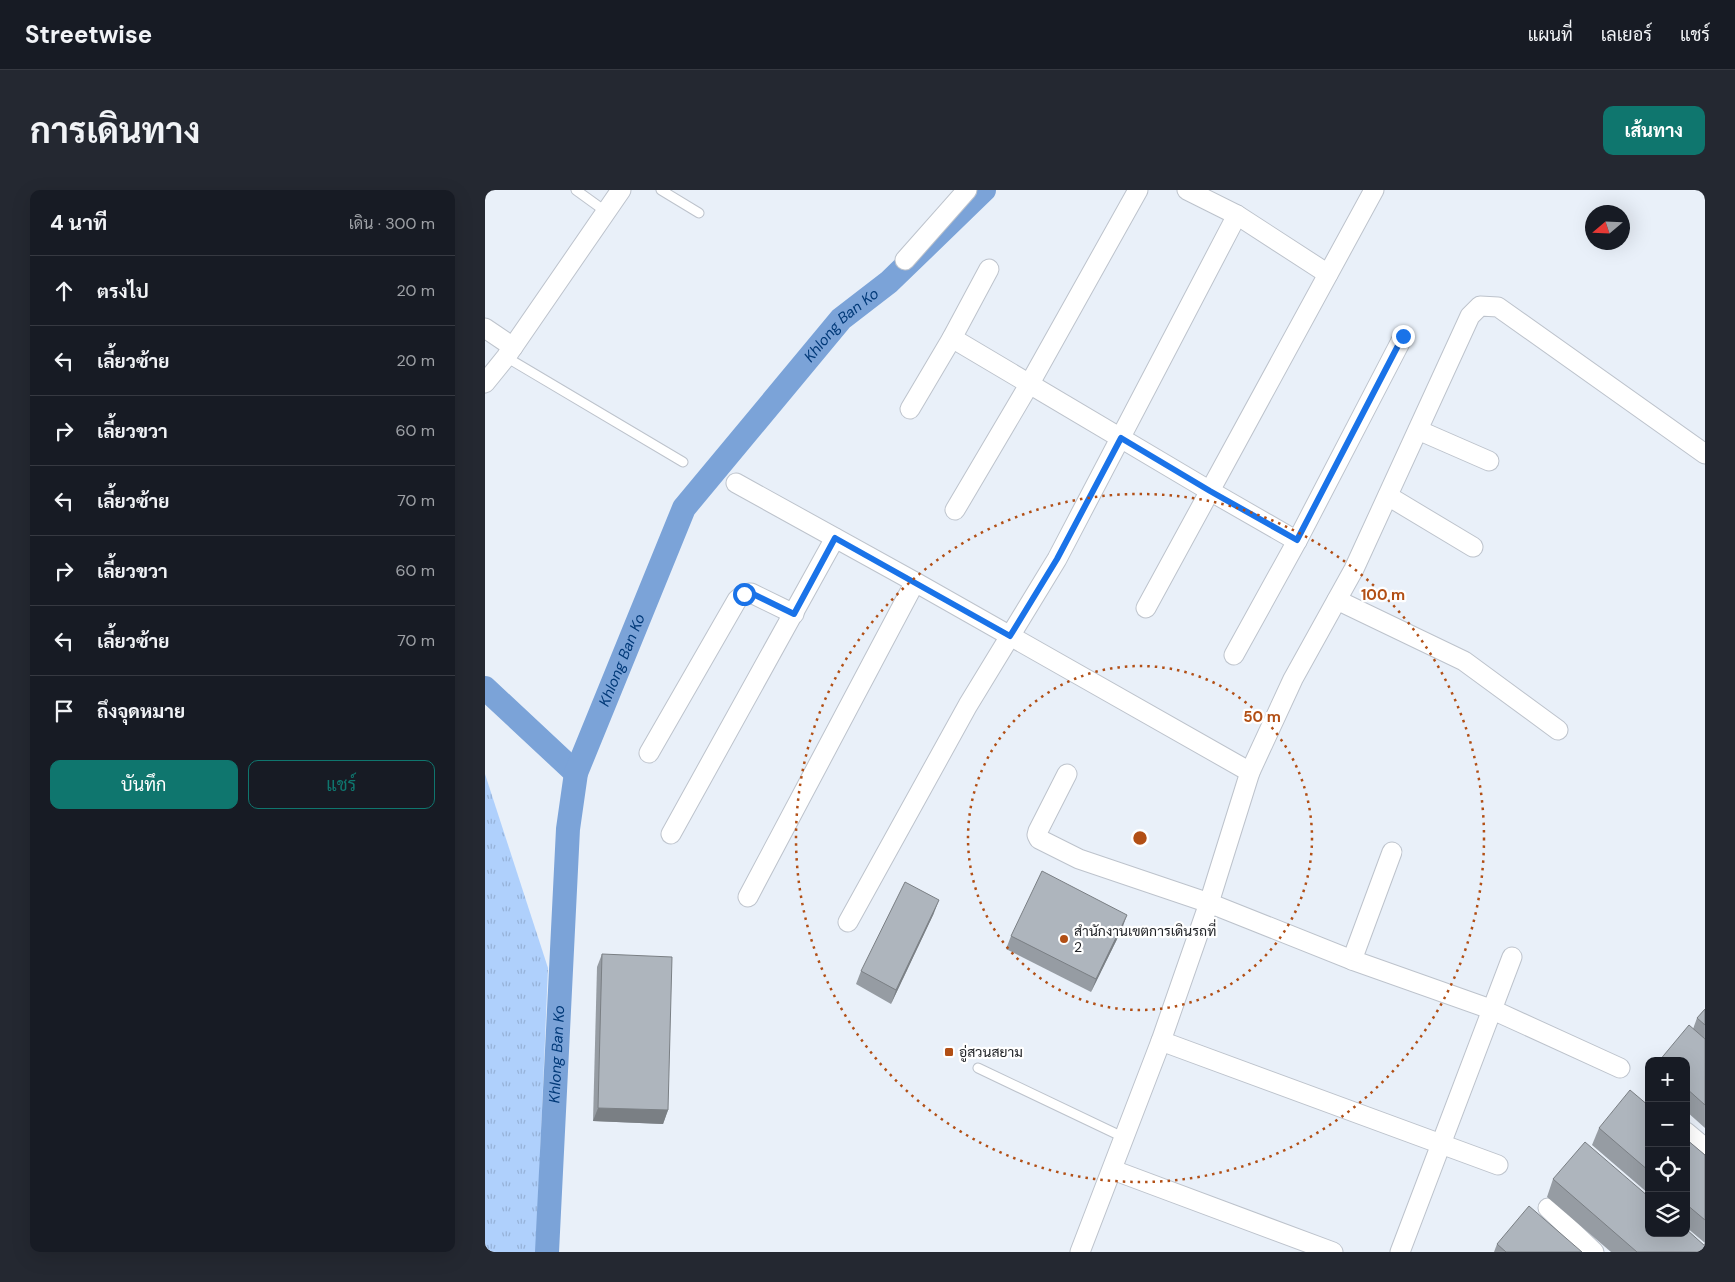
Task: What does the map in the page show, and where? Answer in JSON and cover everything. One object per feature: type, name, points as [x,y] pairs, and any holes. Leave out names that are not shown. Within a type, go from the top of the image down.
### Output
[{"type":"street","points":[[485,383],[510,352],[621,190]]},
{"type":"street","points":[[905,260],[967,190]]},
{"type":"street","points":[[955,510],[1030,383],[1138,190]]},
{"type":"street","points":[[1187,190],[1237,216],[1328,274]]},
{"type":"street","points":[[1146,608],[1374,190]]},
{"type":"street","points":[[847,922],[968,705],[1057,559],[1237,216]]},
{"type":"street","points":[[910,409],[952,338],[989,269]]},
{"type":"street","points":[[1080,1252],[1161,1041],[1209,903],[1250,772],[1293,679],[1337,600],[1388,496],[1471,316],[1480,306],[1498,307],[1705,454]]},
{"type":"street","points":[[485,328],[510,352]]},
{"type":"street","points":[[1234,655],[1297,540],[1403,336]]},
{"type":"street","points":[[952,338],[1210,491],[1297,540]]},
{"type":"street","points":[[1418,430],[1489,461]]},
{"type":"street","points":[[735,483],[915,582],[1250,772]]},
{"type":"street","points":[[1388,496],[1473,546]]},
{"type":"street","points":[[671,834],[835,538]]},
{"type":"street","points":[[747,897],[915,582]]},
{"type":"street","points":[[649,753],[737,600],[751,593],[794,614]]},
{"type":"street","points":[[1337,600],[1464,661],[1557,730]]},
{"type":"street","points":[[1067,774],[1038,831],[1039,839],[1079,859],[1209,903],[1352,960],[1493,1010],[1619,1068]]},
{"type":"street","points":[[1352,960],[1392,852]]},
{"type":"street","points":[[1400,1252],[1512,957]]},
{"type":"street","points":[[1161,1041],[1498,1165]]},
{"type":"street","points":[[1690,1135],[1705,1148]]},
{"type":"street","points":[[1113,1170],[1333,1252]]},
{"type":"street","points":[[1548,1208],[1595,1252]]},
{"type":"lane","points":[[576,190],[605,211]]},
{"type":"lane","points":[[661,190],[699,212]]},
{"type":"lane","points":[[510,352],[683,462]]},
{"type":"lane","points":[[977,1068],[1125,1138]]},
{"type":"green space","points":[[485,774],[548,968],[536,1252],[485,1252]]},
{"type":"building","name":"สำนักงานเขตการเดินรถที่ 2","points":[[1042,871],[1127,915],[1096,979],[1011,936]]},
{"type":"building","points":[[905,882],[939,900],[896,990],[861,971]]},
{"type":"building","points":[[602,954],[672,957],[668,1110],[598,1108]]},
{"type":"building","points":[[1705,1009],[1705,1025],[1697,1018]]},
{"type":"building","points":[[1689,1025],[1705,1039],[1705,1105],[1690,1092],[1690,1057],[1662,1057]]},
{"type":"building","points":[[1630,1090],[1645,1103],[1645,1168],[1599,1128]]},
{"type":"building","points":[[1585,1142],[1645,1194],[1645,1237],[1690,1237],[1690,1233],[1705,1246],[1705,1252],[1637,1252],[1553,1179]]},
{"type":"building","points":[[1690,1142],[1705,1155],[1705,1220],[1690,1207]]},
{"type":"building","points":[[1529,1206],[1582,1252],[1506,1252],[1497,1244]]},
{"type":"waterway","name":"Khlong Ban Ko","points":[[547,1252],[568,829],[576,773],[684,508],[841,319],[889,282],[984,190]]},
{"type":"waterway","points":[[485,688],[576,773]]},
{"type":"place","name":"สำนักงานเขตการเดินรถที่ 2","points":[[1064,939]]},
{"type":"place","name":"อู่สวนสยาม","points":[[949,1052]]},
{"type":"route","points":[[744,594],[751,593],[794,614],[835,538],[1010,636],[1057,559],[1121,438],[1297,540],[1403,336]]}]
